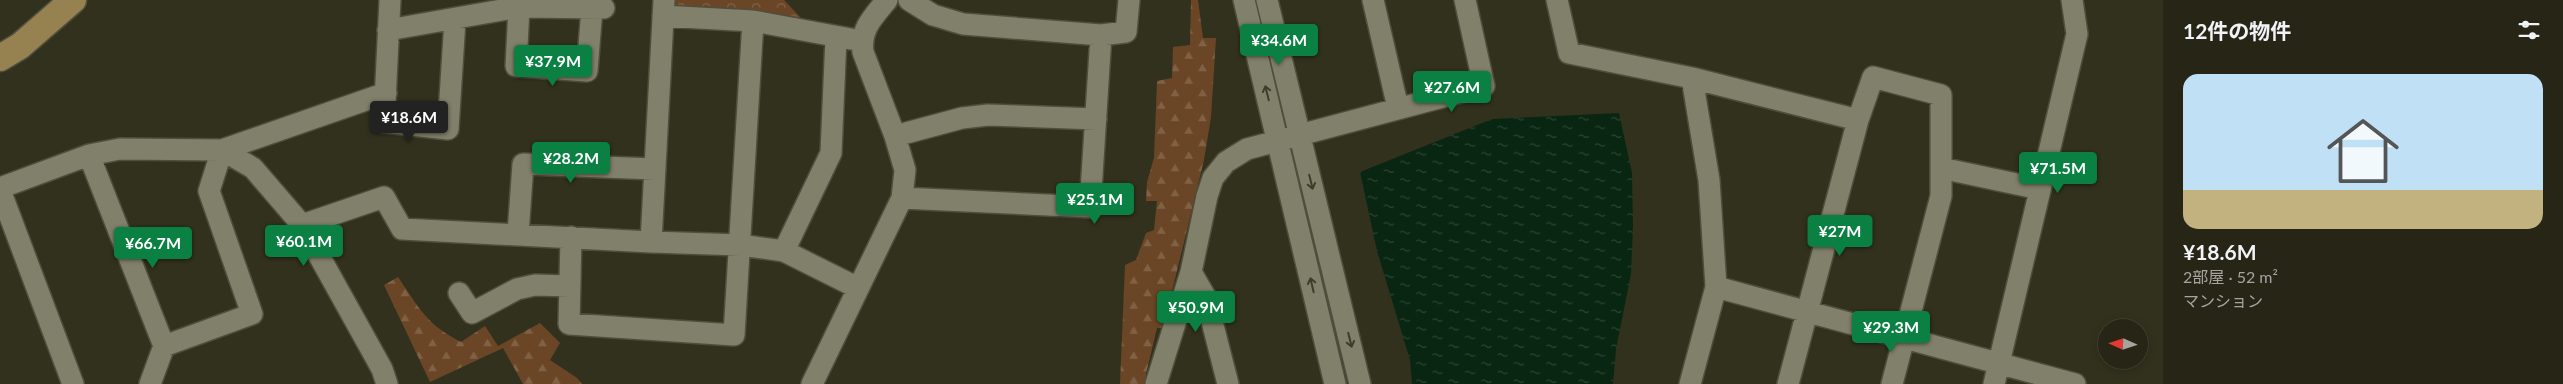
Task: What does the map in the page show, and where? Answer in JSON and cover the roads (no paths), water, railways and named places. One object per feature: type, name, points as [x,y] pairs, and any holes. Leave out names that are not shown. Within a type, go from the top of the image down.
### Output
[{"type":"main road","points":[[0,58],[20,46],[73,0]]},
{"type":"street","points":[[390,0],[384,122],[448,129],[455,20]]},
{"type":"street","points":[[812,384],[902,198],[905,170],[895,136],[863,52],[861,41],[865,27],[887,0]]},
{"type":"street","points":[[909,0],[933,15],[963,24],[1101,35],[1126,32],[1129,0]]},
{"type":"street","points":[[1244,0],[1335,384]]},
{"type":"street","points":[[1267,0],[1360,384]]},
{"type":"street","points":[[1373,0],[1398,108]]},
{"type":"street","points":[[1156,384],[1191,272],[1207,196],[1213,178],[1226,162],[1247,149],[1484,86],[1465,0]]},
{"type":"street","points":[[1557,0],[1570,53],[1692,78],[1858,120]]},
{"type":"street","points":[[1994,384],[2077,34],[2072,0]]},
{"type":"street","points":[[388,30],[455,20],[519,7],[598,8],[587,71],[516,66],[519,7]]},
{"type":"street","points":[[651,242],[664,8],[753,21],[861,41]]},
{"type":"street","points":[[571,237],[569,324],[734,335],[753,21]]},
{"type":"street","points":[[902,198],[1090,208],[1101,35]]},
{"type":"street","points":[[784,251],[831,153],[836,37]]},
{"type":"street","points":[[1788,384],[1858,120],[1873,77],[1941,95],[1941,196],[1892,384]]},
{"type":"street","points":[[1690,384],[1716,287],[1709,180],[1692,78]]},
{"type":"street","points":[[73,384],[0,189],[89,156],[120,149],[222,150],[386,92]]},
{"type":"street","points":[[895,136],[962,118],[988,115],[1096,119]]},
{"type":"street","points":[[222,150],[253,168],[302,225],[382,369],[386,384]]},
{"type":"street","points":[[164,346],[252,314],[209,190],[222,150]]},
{"type":"street","points":[[89,156],[164,346],[150,384]]},
{"type":"street","points":[[518,234],[523,164],[655,170]]},
{"type":"street","points":[[1941,168],[2040,189]]},
{"type":"street","points":[[302,225],[384,197],[402,229],[740,245],[784,251],[858,288]]},
{"type":"street","points":[[1191,272],[1206,298],[1228,384]]},
{"type":"street","points":[[459,293],[472,313],[517,290],[536,285],[570,286]]},
{"type":"street","points":[[1716,287],[2075,384]]},
{"type":"water","points":[[1619,113],[1632,173],[1633,226],[1631,274],[1616,349],[1613,384],[1412,384],[1410,360],[1377,251],[1360,172],[1492,119]]}]
